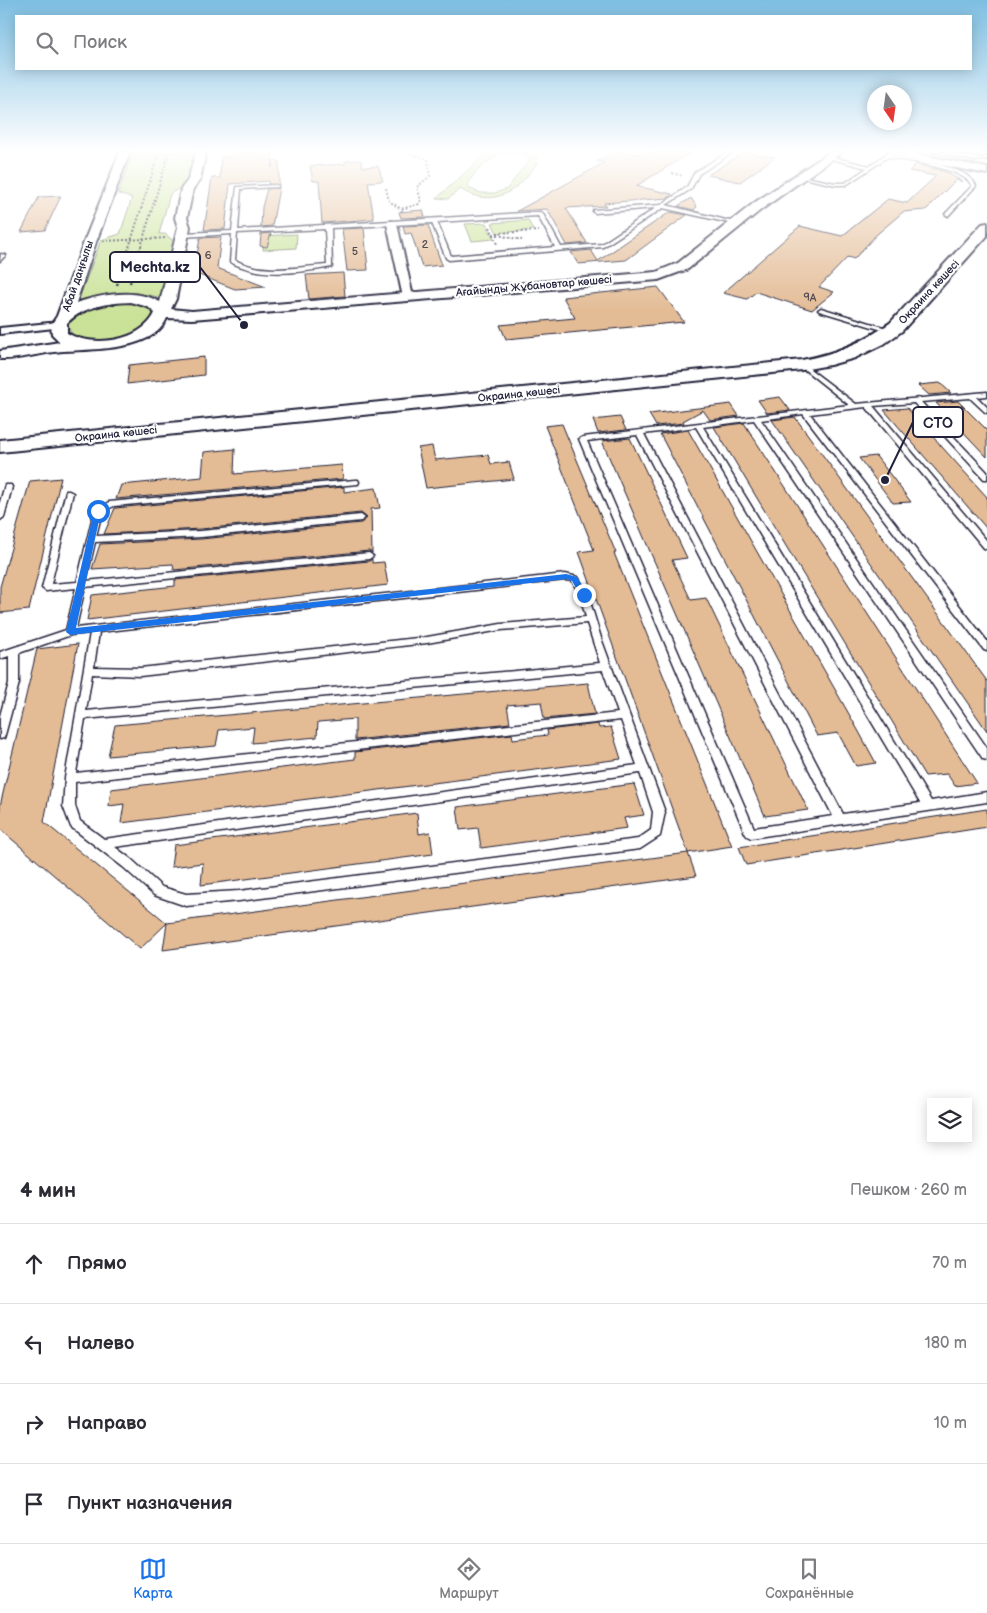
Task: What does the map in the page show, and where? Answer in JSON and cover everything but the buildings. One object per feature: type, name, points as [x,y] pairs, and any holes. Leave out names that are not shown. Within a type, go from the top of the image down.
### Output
[{"type":"main road","name":"Окраина көшесі","points":[[0,446],[802,365],[830,360],[849,354],[878,340],[891,331],[908,316],[987,227]]},
{"type":"street","name":"Абай даңғылы","points":[[61,322],[104,206]]},
{"type":"street","points":[[160,319],[169,299],[184,227],[181,218],[184,206]]},
{"type":"street","name":"Ағайынды Жұбановтар көшесі","points":[[1,356],[36,348],[120,342],[143,335],[160,319],[192,315],[658,276],[683,266],[761,206]]},
{"type":"street","points":[[392,224],[408,297]]},
{"type":"street","points":[[1,356],[61,322],[88,304],[120,298],[149,302],[156,305],[160,319]]},
{"type":"street","points":[[0,331],[61,322]]},
{"type":"street","points":[[61,322],[61,335],[74,342],[84,344]]},
{"type":"lane","points":[[237,206],[232,261],[250,269],[264,270],[330,266],[328,227]]},
{"type":"lane","points":[[595,211],[661,206]]},
{"type":"lane","points":[[662,206],[736,224]]},
{"type":"lane","points":[[434,221],[449,258],[603,245],[662,206]]},
{"type":"lane","points":[[948,214],[955,206]]},
{"type":"lane","points":[[182,236],[540,214],[560,249]]},
{"type":"lane","points":[[821,310],[891,331]]},
{"type":"lane","points":[[802,365],[855,406]]},
{"type":"lane","points":[[987,394],[855,406],[583,439],[751,833],[987,797]]},
{"type":"lane","points":[[971,396],[987,411]]},
{"type":"lane","points":[[916,401],[987,477]]},
{"type":"lane","points":[[868,405],[987,546]]},
{"type":"lane","points":[[805,412],[987,648]]},
{"type":"lane","points":[[756,418],[987,756]]},
{"type":"lane","points":[[698,425],[928,806]]},
{"type":"lane","points":[[640,432],[840,819]]},
{"type":"lane","points":[[70,632],[98,511],[112,504],[355,482]]},
{"type":"lane","points":[[0,517],[8,487]]},
{"type":"lane","points":[[69,494],[46,588],[370,556]]},
{"type":"lane","points":[[92,539],[201,534],[362,518]]},
{"type":"lane","points":[[0,656],[70,632],[95,629],[566,577],[575,579],[584,595],[606,666],[660,812],[656,833],[640,844],[239,896],[186,900],[158,891],[128,863],[76,824],[69,806],[70,778],[95,629]]},
{"type":"lane","points":[[88,670],[140,672],[427,640],[501,628],[591,620]]},
{"type":"lane","points":[[0,735],[14,682],[14,651]]},
{"type":"lane","points":[[80,716],[606,666]]},
{"type":"lane","points":[[70,778],[625,716]]},
{"type":"lane","points":[[103,844],[644,768]]},
{"type":"path","points":[[117,285],[142,206]]},
{"type":"path","points":[[130,283],[153,206]]},
{"type":"path","points":[[397,206],[401,209],[405,223]]},
{"type":"path","points":[[401,209],[412,206]]},
{"type":"path","points":[[486,217],[502,254]]},
{"type":"path","points":[[493,234],[549,230]]},
{"type":"path","points":[[90,242],[182,236]]},
{"type":"green space","points":[[129,206],[167,206],[159,234],[165,234],[176,243],[163,299],[142,294],[131,294],[77,304],[101,240],[120,234]]},
{"type":"green space","points":[[528,220],[533,230],[497,233],[492,223]]},
{"type":"green space","points":[[486,223],[494,239],[472,241],[465,224]]},
{"type":"green space","points":[[297,234],[296,248],[263,250],[264,236]]},
{"type":"green space","points":[[116,302],[139,304],[151,309],[153,316],[148,324],[137,331],[105,341],[83,339],[70,331],[68,324],[78,314],[96,306]]},
{"type":"place","name":"Mechta.kz","points":[[244,325]]},
{"type":"place","name":"СТО","points":[[885,480]]},
{"type":"route","points":[[98,511],[70,632],[566,577],[575,579],[584,595]]}]
